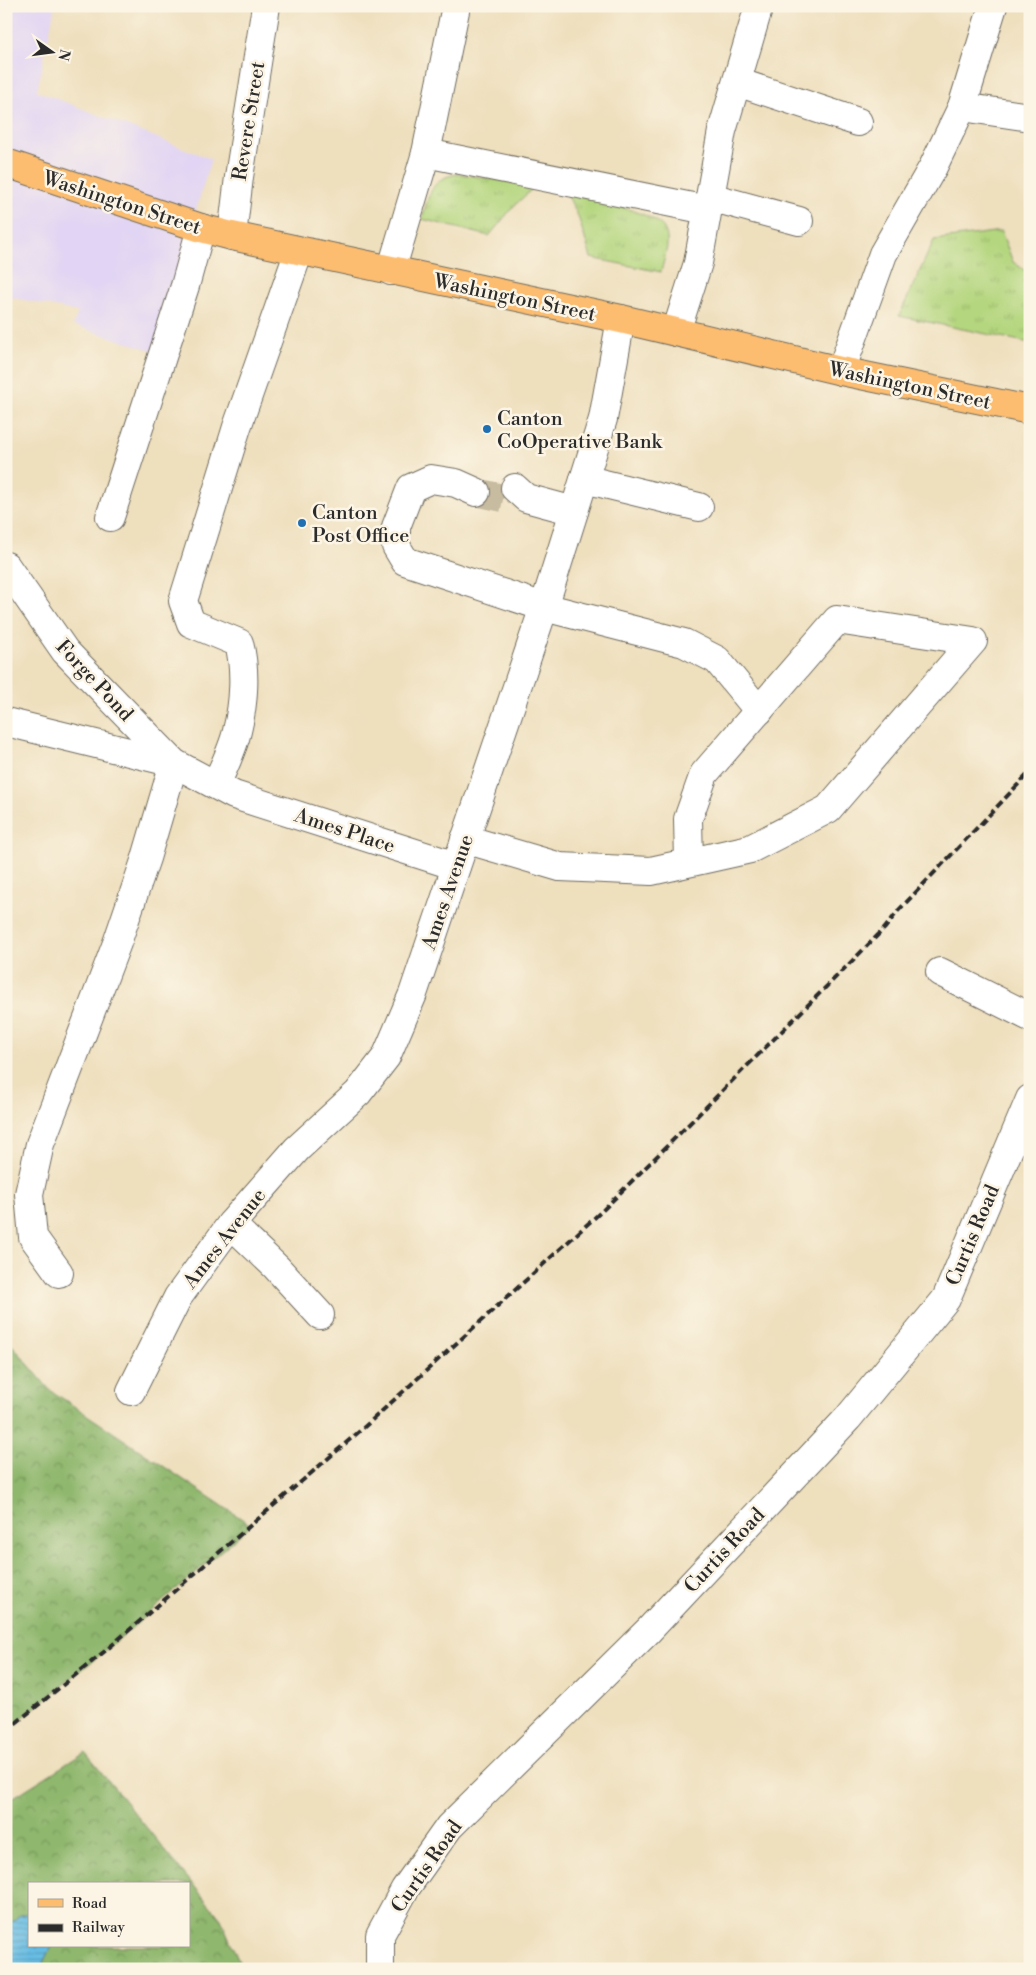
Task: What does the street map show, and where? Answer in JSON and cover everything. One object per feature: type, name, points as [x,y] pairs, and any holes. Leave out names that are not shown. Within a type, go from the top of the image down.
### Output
[{"type":"main road","name":"Washington Street","points":[[6,163],[201,228],[232,236],[621,319],[841,371],[1030,410]]},
{"type":"street","name":"Revere Street","points":[[232,236],[239,177],[266,6]]},
{"type":"street","points":[[390,271],[426,153],[456,6]]},
{"type":"street","points":[[676,332],[698,263],[722,131],[758,6]]},
{"type":"street","points":[[841,371],[883,254],[933,167],[962,107],[993,6]]},
{"type":"street","points":[[737,82],[858,122]]},
{"type":"street","points":[[962,107],[1030,117]]},
{"type":"street","points":[[426,153],[799,221]]},
{"type":"street","points":[[110,517],[185,286],[201,228]]},
{"type":"street","points":[[225,790],[244,686],[242,652],[239,643],[191,623],[183,602],[237,427],[299,251]]},
{"type":"street","name":"Ames Avenue","points":[[131,1391],[178,1297],[231,1224],[297,1148],[358,1093],[386,1057],[413,994],[544,607],[603,419],[621,319]]},
{"type":"street","points":[[470,485],[431,479],[412,488],[396,527],[396,546],[405,561],[544,607],[684,643],[717,660],[759,711]]},
{"type":"street","points":[[584,479],[699,507]]},
{"type":"street","points":[[518,495],[574,511]]},
{"type":"street","name":"Forge Pond","points":[[6,566],[19,602],[65,652],[174,763]]},
{"type":"street","points":[[465,839],[560,868],[651,871],[750,849],[828,809],[973,641],[837,620],[704,774],[688,819],[690,862]]},
{"type":"street","name":"Forge Pond","points":[[6,722],[174,763],[225,790]]},
{"type":"street","points":[[59,1273],[33,1237],[29,1194],[40,1144],[117,943],[146,858],[174,763]]},
{"type":"street","name":"Ames Place","points":[[225,790],[456,866]]},
{"type":"street","points":[[940,972],[1030,1017]]},
{"type":"street","name":"Curtis Road","points":[[380,1969],[380,1935],[405,1889],[449,1827],[648,1631],[848,1418],[946,1299],[1030,1099]]},
{"type":"street","points":[[231,1224],[276,1267],[320,1315]]},
{"type":"shaded area","points":[[6,6],[55,6],[37,91],[211,159],[154,351],[73,325],[78,312],[6,296],[12,226],[6,223]]},
{"type":"green space","points":[[460,174],[535,186],[513,207],[489,236],[422,219],[429,195],[437,183],[443,178]]},
{"type":"green space","points":[[566,192],[633,210],[656,221],[663,227],[667,237],[661,272],[591,258],[578,216]]},
{"type":"green space","points":[[1001,231],[1013,262],[1030,274],[1030,343],[899,316],[934,240]]},
{"type":"green space","points":[[6,1338],[50,1390],[251,1525],[105,1651],[6,1731]]},
{"type":"green space","points":[[85,1752],[221,1919],[242,1969],[40,1969],[50,1948],[190,1948],[190,1882],[28,1882],[28,1913],[20,1915],[6,1927],[6,1802]]},
{"type":"water","points":[[28,1913],[28,1948],[50,1948],[40,1969],[6,1969],[6,1927],[20,1915]]},
{"type":"tunnel","points":[[476,492],[512,500]]},
{"type":"railway","points":[[6,1731],[105,1651],[361,1430],[602,1211],[885,928],[898,911],[1030,772]]},
{"type":"place","name":"Canton CoOperative Bank","points":[[487,429]]},
{"type":"place","name":"Canton Post Office","points":[[302,523]]}]
